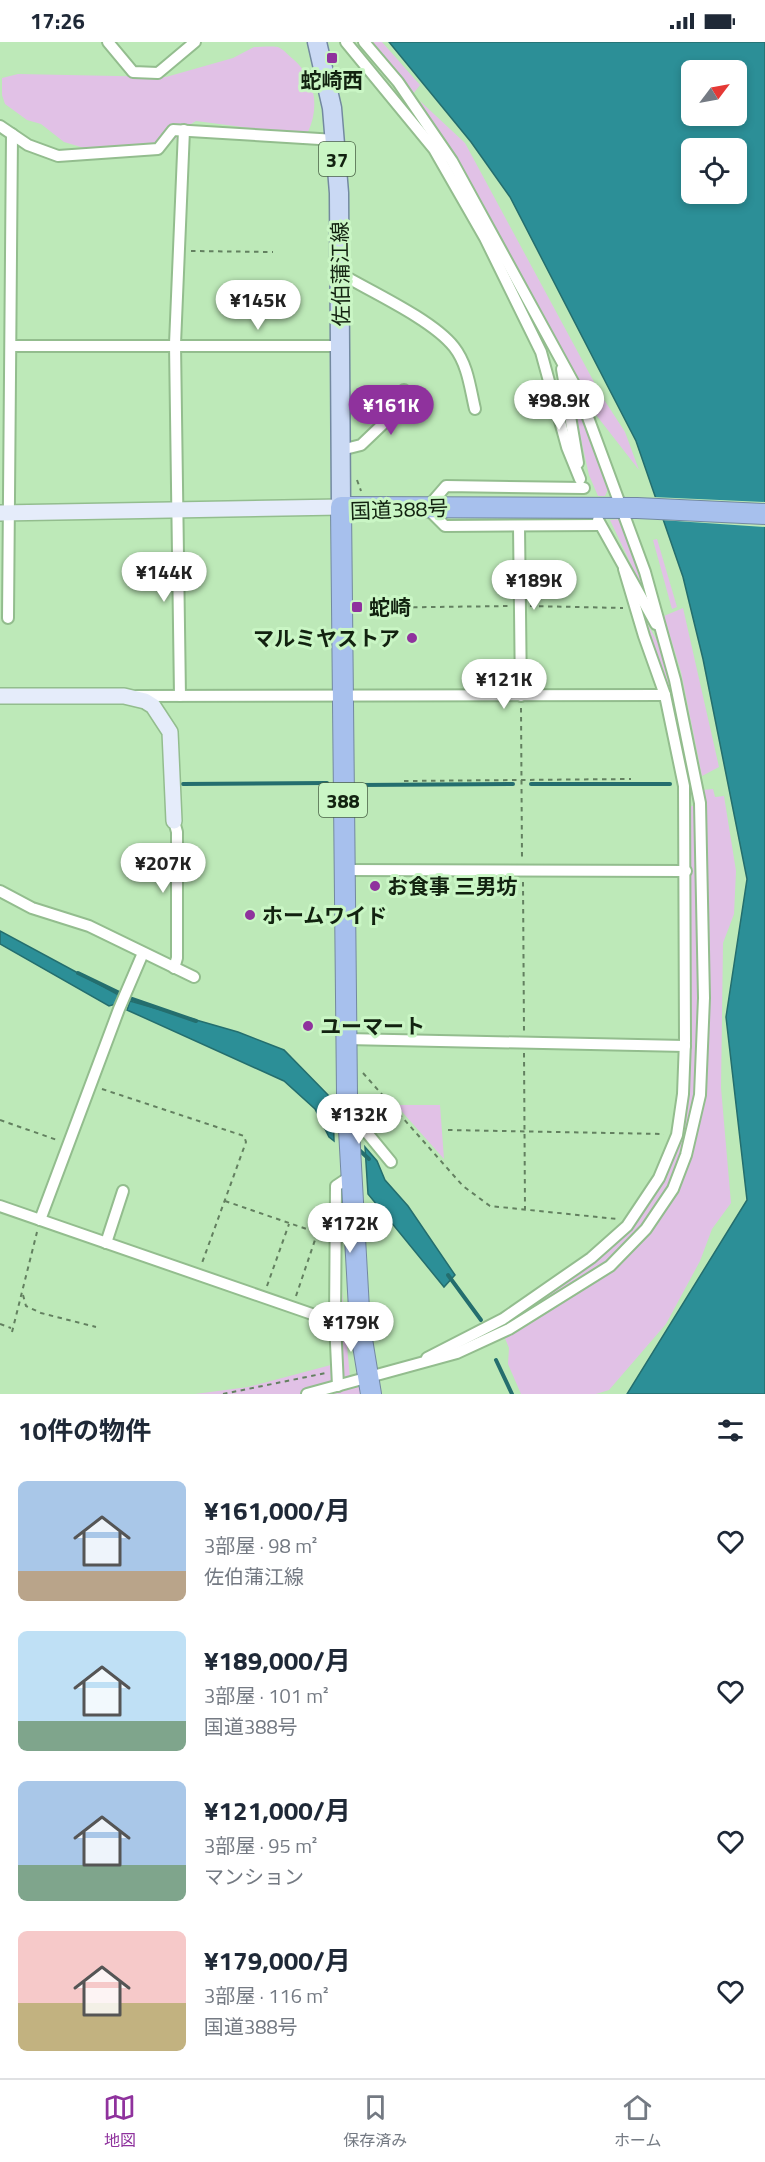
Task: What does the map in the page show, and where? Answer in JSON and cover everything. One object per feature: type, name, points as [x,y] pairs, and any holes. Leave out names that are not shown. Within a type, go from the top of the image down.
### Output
[{"type":"highway","name":"国道388号","points":[[370,1388],[360,1327],[348,1118],[341,507],[628,508],[765,514]]},
{"type":"main road","name":"佐伯蒲江線","points":[[317,42],[326,74],[336,140],[341,274],[341,507]]},
{"type":"street","points":[[108,42],[133,72],[158,73],[195,42]]},
{"type":"street","points":[[346,42],[434,149],[485,238],[541,352],[567,447],[584,488]]},
{"type":"street","points":[[364,42],[398,82],[452,161],[579,393],[628,508],[675,680],[700,802],[705,998],[700,1095],[686,1155],[673,1189],[646,1229],[610,1266],[509,1329],[457,1353],[411,1367]]},
{"type":"street","points":[[0,126],[28,145],[58,156],[158,149],[173,130],[336,140]]},
{"type":"street","points":[[180,696],[175,344],[184,130]]},
{"type":"street","points":[[8,618],[4,513],[11,346],[12,134]]},
{"type":"street","points":[[341,274],[441,334],[455,348],[465,366],[475,409]]},
{"type":"street","points":[[11,346],[175,344],[341,346]]},
{"type":"street","points":[[559,357],[584,488]]},
{"type":"street","points":[[341,450],[361,445],[404,404],[404,390]]},
{"type":"street","points":[[584,488],[446,486],[427,508],[445,526],[519,527],[599,522],[664,638]]},
{"type":"street","points":[[4,513],[341,507]]},
{"type":"street","points":[[519,527],[521,696]]},
{"type":"street","points":[[308,1394],[338,1386],[370,1388],[503,1319],[591,1258],[631,1221],[659,1178],[677,1135],[683,1094],[685,1046],[684,786],[665,695],[624,569]]},
{"type":"street","points":[[0,696],[665,695]]},
{"type":"street","points":[[124,696],[145,701],[153,706],[170,732],[174,821],[177,832],[177,958],[174,968]]},
{"type":"street","points":[[344,870],[686,871]]},
{"type":"street","points":[[0,891],[32,908],[89,926],[194,977]]},
{"type":"street","points":[[40,1220],[119,1009],[143,953]]},
{"type":"street","points":[[346,1048],[524,1044],[685,1046]]},
{"type":"street","points":[[348,1118],[392,1162]]},
{"type":"street","points":[[338,1386],[335,1322],[336,1186],[350,1166]]},
{"type":"street","points":[[106,1243],[123,1191]]},
{"type":"street","points":[[0,1206],[335,1322]]},
{"type":"path","points":[[179,251],[273,252]]},
{"type":"path","points":[[355,608],[520,606],[623,608]]},
{"type":"path","points":[[521,696],[525,1209]]},
{"type":"path","points":[[404,781],[632,779]]},
{"type":"path","points":[[346,1048],[464,1186],[490,1206],[631,1221]]},
{"type":"path","points":[[90,1085],[244,1136],[246,1142],[198,1275]]},
{"type":"path","points":[[0,1120],[68,1145]]},
{"type":"path","points":[[448,1130],[668,1134]]},
{"type":"path","points":[[225,1201],[317,1234],[336,1236]]},
{"type":"path","points":[[0,1324],[12,1330],[40,1220]]},
{"type":"path","points":[[263,1298],[290,1224]]},
{"type":"path","points":[[292,1308],[317,1234]]},
{"type":"path","points":[[22,1293],[26,1306],[41,1313],[96,1328]]},
{"type":"path","points":[[223,1394],[323,1376],[337,1363]]},
{"type":"shaded area","points":[[366,42],[382,42],[420,85],[413,94]]},
{"type":"shaded area","points":[[254,47],[280,48],[306,75],[311,84],[314,102],[312,122],[308,132],[298,134],[196,121],[169,143],[91,150],[64,142],[41,124],[27,120],[5,104],[2,95],[2,78],[18,74],[166,77],[233,58]]},
{"type":"shaded area","points":[[420,101],[465,143],[601,395],[625,432],[639,470],[586,402]]},
{"type":"shaded area","points":[[569,385],[609,487],[605,496],[598,496],[589,475]]},
{"type":"shaded area","points":[[620,519],[625,527],[651,606],[610,520]]},
{"type":"shaded area","points":[[657,539],[677,607],[672,609],[653,540]]},
{"type":"shaded area","points":[[683,608],[719,767],[702,776],[681,672],[664,616]]},
{"type":"shaded area","points":[[647,623],[669,663],[675,687],[668,693],[644,626]]},
{"type":"shaded area","points":[[676,696],[695,785],[687,790],[671,699]]},
{"type":"shaded area","points":[[713,789],[715,797],[724,796],[736,871],[734,914],[723,943],[721,1088],[731,1203],[712,1229],[700,1261],[666,1324],[609,1390],[596,1394],[521,1394],[508,1364],[509,1348],[504,1336],[615,1266],[691,1157],[708,1008],[708,859],[702,790]]},
{"type":"shaded area","points":[[698,804],[701,905],[697,1097],[671,1186],[643,1227],[605,1265],[507,1327],[446,1351],[573,1276],[660,1184],[683,1115],[691,1039],[689,807]]},
{"type":"shaded area","points":[[396,1105],[440,1105],[444,1159]]},
{"type":"shaded area","points":[[340,1269],[350,1378],[360,1385],[360,1394],[195,1394],[248,1387],[342,1362]]},
{"type":"water","points":[[389,42],[765,42],[765,1394],[627,1394],[747,1200],[726,1017],[747,879],[703,659],[683,577],[636,441],[510,197],[471,142]]},
{"type":"water","points":[[0,931],[115,993],[119,996],[116,1004],[109,1006],[0,944]]},
{"type":"water","points":[[130,1001],[238,1032],[284,1050],[333,1100],[334,1141],[329,1137],[315,1109],[284,1081],[127,1010]]},
{"type":"water","points":[[365,1147],[377,1161],[385,1180],[408,1206],[455,1275],[444,1287],[368,1194]]},
{"type":"pier","points":[[653,497],[765,502],[765,527],[661,520]]},
{"type":"waterway","points":[[183,784],[327,783]]},
{"type":"waterway","points":[[359,785],[513,784]]},
{"type":"waterway","points":[[531,784],[670,784]]},
{"type":"waterway","points":[[78,973],[132,999],[196,1021]]},
{"type":"waterway","points":[[357,1148],[369,1159]]},
{"type":"waterway","points":[[448,1275],[481,1320]]},
{"type":"waterway","points":[[496,1360],[512,1394]]},
{"type":"place","name":"蛇崎西","points":[[332,58]]},
{"type":"place","name":"蛇崎","points":[[357,607]]},
{"type":"place","name":"マルミヤストア","points":[[412,638]]},
{"type":"place","name":"お食事 三男坊","points":[[375,886]]},
{"type":"place","name":"ホームワイド","points":[[250,915]]},
{"type":"place","name":"ユーマート","points":[[308,1026]]}]
